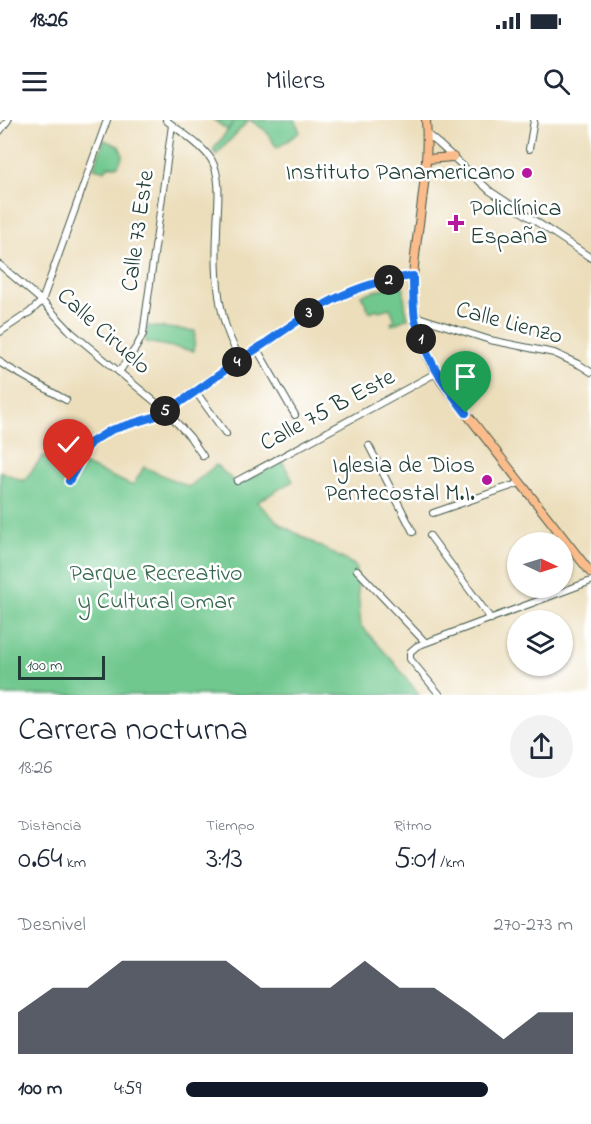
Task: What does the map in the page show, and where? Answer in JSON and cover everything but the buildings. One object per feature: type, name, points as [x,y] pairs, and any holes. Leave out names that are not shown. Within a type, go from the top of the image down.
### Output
[{"type":"main road","points":[[426,120],[427,159],[413,276],[415,315],[421,339],[436,373],[591,573]]},
{"type":"main road","points":[[427,159],[453,157]]},
{"type":"street","points":[[0,131],[8,120]]},
{"type":"street","points":[[0,332],[42,301],[107,120]]},
{"type":"street","points":[[166,120],[206,152],[215,168],[218,186],[216,241],[220,301],[229,338],[241,359]]},
{"type":"street","points":[[529,149],[534,120]]},
{"type":"street","name":"Calle 73 Este","points":[[119,372],[143,334],[172,125]]},
{"type":"street","points":[[427,134],[490,191],[591,258]]},
{"type":"street","name":"Calle Ciruelo","points":[[0,265],[42,301],[71,332],[166,411],[190,437],[203,456]]},
{"type":"street","points":[[69,481],[90,443],[111,430],[160,415],[334,298],[381,281],[413,276]]},
{"type":"street","name":"Calle Lienzo","points":[[415,315],[490,340],[554,353],[591,372]]},
{"type":"street","points":[[257,349],[295,415]]},
{"type":"street","points":[[0,361],[66,400]]},
{"type":"street","name":"Calle 75 B Este","points":[[237,481],[436,373]]},
{"type":"street","points":[[196,392],[226,434]]},
{"type":"street","points":[[369,446],[413,532]]},
{"type":"street","points":[[433,513],[520,483]]},
{"type":"street","points":[[430,536],[491,619]]},
{"type":"street","points":[[357,570],[425,642]]},
{"type":"street","points":[[440,695],[410,658],[410,652],[417,646],[591,581]]},
{"type":"green space","points":[[214,120],[249,120],[216,155],[213,150],[234,122],[227,130]]},
{"type":"green space","points":[[250,120],[295,120],[300,132],[277,148],[266,131]]},
{"type":"green space","points":[[104,140],[119,146],[123,155],[118,166],[108,166],[105,171],[94,168]]},
{"type":"green space","points":[[403,283],[408,318],[392,325],[391,323],[395,320],[390,308],[370,312],[361,295]]},
{"type":"green space","points":[[148,326],[195,331],[194,351],[145,342]]},
{"type":"green space","points":[[471,362],[478,374],[455,388],[449,379],[455,371]]},
{"type":"green space","name":"Parque Recreativo y Cultural Omar","points":[[43,456],[76,474],[83,464],[131,485],[134,484],[144,467],[189,487],[216,465],[238,485],[282,461],[293,481],[257,502],[281,525],[356,566],[361,626],[393,661],[419,695],[0,695],[0,471],[24,481]]},
{"type":"place","name":"Instituto Panamericano","points":[[527,173]]},
{"type":"place","name":"Policlínica España","points":[[456,223]]},
{"type":"place","name":"Iglesia de Dios Pentecostal M.I.","points":[[487,480]]},
{"type":"route","points":[[69,481],[90,443],[111,430],[160,415],[334,298],[381,281],[398,278],[413,276],[415,318],[426,354],[441,381],[466,413]]}]
